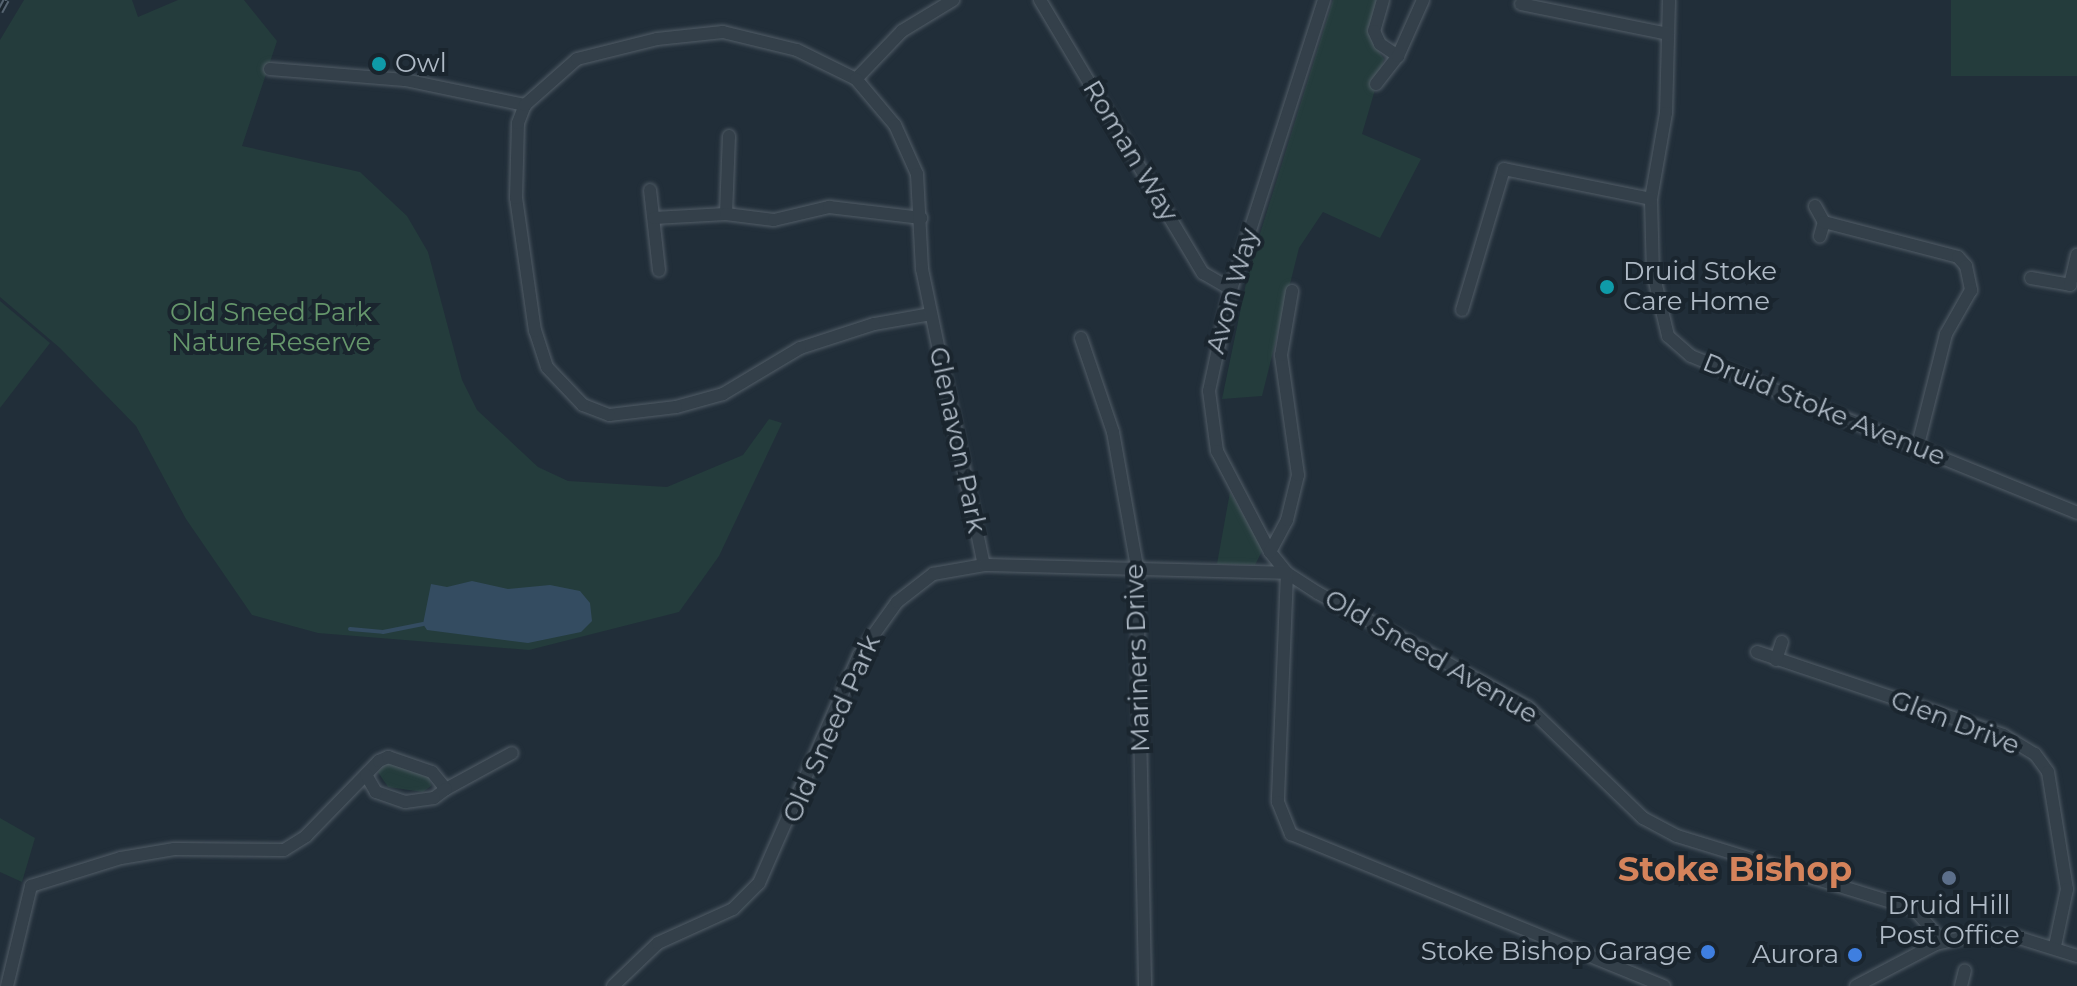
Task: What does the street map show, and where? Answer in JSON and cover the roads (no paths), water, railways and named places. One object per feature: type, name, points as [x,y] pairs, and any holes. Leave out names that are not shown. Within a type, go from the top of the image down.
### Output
[{"type":"street","points":[[856,79],[902,31],[953,0]]},
{"type":"street","name":"Roman Way","points":[[1040,0],[1203,273],[1231,289]]},
{"type":"street","points":[[1383,0],[1374,31],[1380,44],[1398,56]]},
{"type":"street","points":[[1376,84],[1398,56],[1423,0]]},
{"type":"street","name":"Druid Stoke Avenue","points":[[1669,0],[1666,113],[1651,199],[1653,273],[1668,336],[1677,346],[1917,449],[2077,513]]},
{"type":"street","name":"Avon Way","points":[[1287,573],[1270,552],[1228,477],[1209,420],[1212,366],[1231,289],[1319,1]]},
{"type":"street","points":[[1517,19],[1522,2],[1668,34]]},
{"type":"street","name":"Glenavon Park","points":[[931,314],[874,324],[800,348],[723,394],[676,407],[609,415],[583,405],[547,367],[533,318],[516,198],[518,123],[525,105],[577,59],[657,39],[723,32],[797,50],[856,79],[903,139],[917,174],[920,250],[984,565]]},
{"type":"street","points":[[284,70],[288,55]]},
{"type":"street","points":[[270,69],[405,80],[525,105]]},
{"type":"street","points":[[726,214],[729,136]]},
{"type":"street","points":[[1462,310],[1504,169],[1651,199]]},
{"type":"street","points":[[650,190],[659,270]]},
{"type":"street","points":[[1815,206],[1824,222],[1820,236]]},
{"type":"street","points":[[654,218],[726,214],[774,220],[829,207],[921,218]]},
{"type":"street","points":[[1824,222],[1958,257],[1966,266],[1971,290],[1946,334],[1917,449]]},
{"type":"street","points":[[2031,278],[2070,285],[2077,255]]},
{"type":"street","points":[[1270,552],[1287,520],[1298,475],[1281,355],[1292,291]]},
{"type":"street","name":"Mariners Drive","points":[[1081,338],[1113,432],[1137,567],[1145,986]]},
{"type":"street","name":"Old Sneed Park","points":[[613,986],[658,943],[733,909],[759,883],[859,655],[897,602],[933,574],[984,565],[1287,573]]},
{"type":"street","points":[[1287,573],[1278,802],[1291,834],[1664,986]]},
{"type":"street","name":"Old Sneed Avenue","points":[[1287,573],[1528,707],[1643,818],[1677,836],[1914,909],[1943,942]]},
{"type":"street","points":[[1776,660],[1782,642]]},
{"type":"street","name":"Glen Drive","points":[[1757,652],[2003,735],[2035,754],[2048,772],[2067,889],[2055,946]]},
{"type":"street","points":[[366,775],[376,792],[405,802],[434,798],[512,753]]},
{"type":"street","points":[[7,986],[31,886],[121,858],[174,849],[284,850],[306,836],[379,761],[396,757],[432,772],[446,789]]},
{"type":"street","points":[[1856,986],[1943,942],[1997,934],[2055,946],[2077,956]]},
{"type":"street","points":[[1963,985],[1965,970]]},
{"type":"water","points":[[472,581],[508,589],[550,585],[580,591],[590,603],[592,621],[581,632],[528,643],[427,630],[423,624],[431,584],[447,587]]},
{"type":"waterway","points":[[350,629],[383,632],[423,624]]},
{"type":"railway","points":[[0,11],[6,0]]},
{"type":"place","name":"Owl","points":[[379,64]]},
{"type":"place","name":"Druid Stoke Care Home","points":[[1607,287]]},
{"type":"place","name":"Druid Hill Post Office","points":[[1949,878]]},
{"type":"place","name":"Stoke Bishop Garage","points":[[1708,952]]},
{"type":"place","name":"Aurora","points":[[1855,955]]},
{"type":"district","name":"Stoke Bishop","points":[[1735,870]]},
{"type":"park label","name":"Old Sneed Park Nature Reserve","points":[[271,328]]}]
